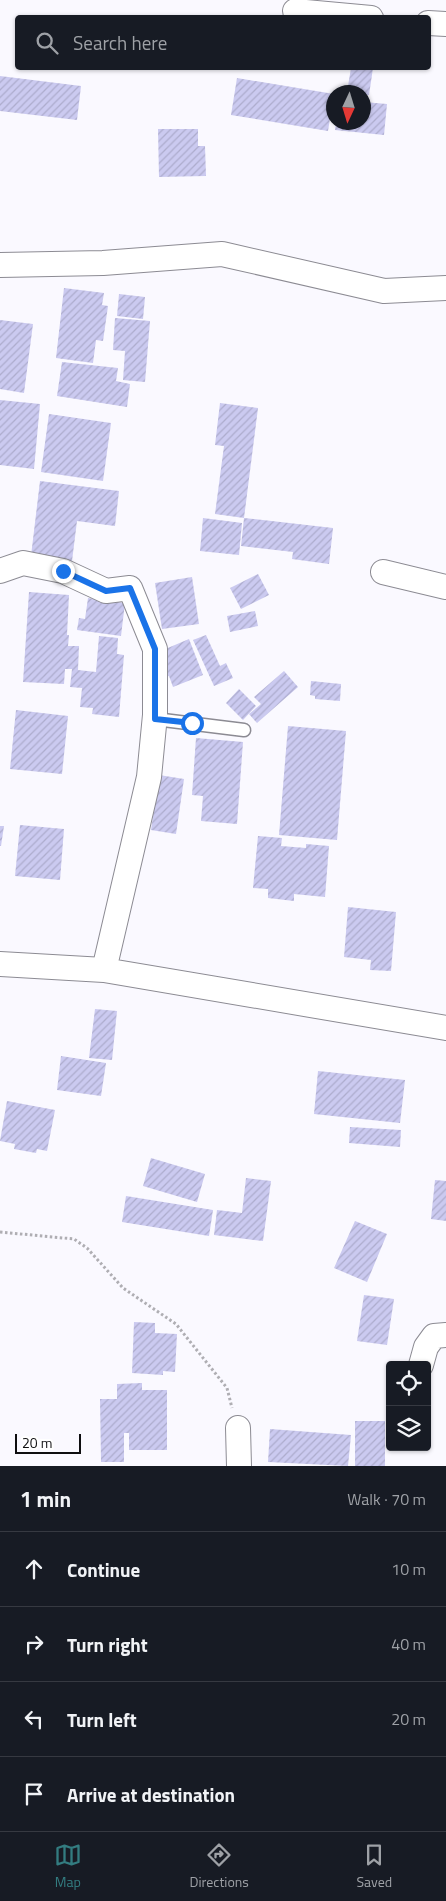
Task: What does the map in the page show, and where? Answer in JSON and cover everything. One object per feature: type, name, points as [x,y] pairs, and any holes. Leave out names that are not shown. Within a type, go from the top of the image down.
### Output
[{"type":"street","points":[[296,11],[339,15]]},
{"type":"street","points":[[431,22],[446,24]]},
{"type":"street","points":[[0,265],[103,263],[222,254],[384,291],[446,288]]},
{"type":"street","points":[[0,571],[23,563],[63,571],[106,591],[130,588],[155,649],[155,719],[149,777],[104,970]]},
{"type":"street","points":[[383,572],[446,587]]},
{"type":"street","points":[[0,964],[104,970],[446,1028]]},
{"type":"street","points":[[422,1361],[426,1347],[434,1336],[446,1335]]},
{"type":"street","points":[[238,1428],[239,1466]]},
{"type":"lane","points":[[155,719],[244,730]]},
{"type":"path","points":[[0,1232],[74,1239],[87,1248],[123,1288],[176,1324],[226,1388],[238,1428]]},
{"type":"building","points":[[351,70],[373,70],[370,85],[348,85]]},
{"type":"building","points":[[0,76],[81,86],[77,120],[0,111]]},
{"type":"building","points":[[237,78],[326,93],[326,130],[328,130],[328,131],[231,115]]},
{"type":"building","points":[[371,103],[387,104],[384,135],[335,130],[371,130]]},
{"type":"building","points":[[158,129],[198,129],[198,146],[205,146],[206,176],[159,177]]},
{"type":"building","points":[[64,288],[104,293],[102,305],[108,306],[103,341],[96,340],[93,363],[56,358]]},
{"type":"building","points":[[119,294],[145,297],[143,319],[117,316]]},
{"type":"building","points":[[115,318],[150,321],[145,382],[123,380],[125,351],[113,350]]},
{"type":"building","points":[[0,320],[33,324],[24,393],[0,389]]},
{"type":"building","points":[[62,362],[118,368],[116,381],[130,384],[127,407],[57,396]]},
{"type":"building","points":[[0,400],[40,404],[34,469],[0,465]]},
{"type":"building","points":[[220,403],[258,408],[244,518],[215,514],[224,446],[215,445]]},
{"type":"building","points":[[49,414],[111,423],[103,481],[41,472]]},
{"type":"building","points":[[40,481],[119,491],[115,526],[77,521],[72,561],[31,556]]},
{"type":"building","points":[[203,518],[242,523],[239,555],[200,551]]},
{"type":"building","points":[[244,518],[333,528],[329,564],[292,559],[293,552],[241,546]]},
{"type":"building","points":[[258,574],[269,595],[241,609],[230,588]]},
{"type":"building","points":[[192,577],[199,624],[162,629],[155,583]]},
{"type":"building","points":[[29,592],[69,595],[68,646],[79,646],[78,670],[96,672],[99,636],[118,638],[117,654],[124,655],[119,717],[92,714],[93,708],[80,707],[82,688],[70,687],[72,669],[65,669],[64,684],[23,682]]},
{"type":"building","points":[[88,598],[125,603],[121,636],[77,630],[79,618],[85,619]]},
{"type":"building","points":[[255,611],[258,626],[230,632],[227,616]]},
{"type":"building","points":[[206,635],[220,666],[226,663],[233,678],[214,686],[193,640]]},
{"type":"building","points":[[189,639],[203,675],[173,687],[169,676],[163,678],[163,650]]},
{"type":"building","points":[[284,671],[298,687],[257,723],[249,714],[261,704],[254,697]]},
{"type":"building","points":[[311,681],[341,684],[340,701],[315,699],[315,696],[310,695]]},
{"type":"building","points":[[239,689],[256,706],[243,720],[226,703]]},
{"type":"building","points":[[16,710],[68,716],[62,774],[10,769]]},
{"type":"building","points":[[288,726],[346,731],[337,840],[279,835]]},
{"type":"building","points":[[196,738],[243,742],[237,824],[201,821],[203,796],[192,795]]},
{"type":"building","points":[[159,775],[184,779],[176,834],[151,830]]},
{"type":"building","points":[[20,825],[64,829],[60,880],[15,876]]},
{"type":"building","points":[[0,826],[4,826],[1,846],[0,846]]},
{"type":"building","points":[[258,836],[282,838],[281,846],[306,848],[306,844],[329,846],[325,897],[294,894],[294,901],[268,898],[268,889],[253,888]]},
{"type":"building","points":[[348,907],[396,912],[391,971],[370,970],[371,960],[344,957]]},
{"type":"building","points":[[95,1009],[117,1011],[112,1060],[89,1058]]},
{"type":"building","points":[[61,1056],[106,1063],[101,1096],[57,1090]]},
{"type":"building","points":[[318,1071],[405,1080],[400,1123],[314,1114]]},
{"type":"building","points":[[7,1101],[55,1110],[47,1151],[37,1149],[36,1153],[14,1149],[15,1144],[0,1141]]},
{"type":"building","points":[[350,1127],[401,1130],[400,1147],[349,1143]]},
{"type":"building","points":[[151,1158],[205,1174],[197,1202],[143,1186]]},
{"type":"building","points":[[246,1178],[271,1181],[263,1241],[214,1235],[217,1210],[242,1213]]},
{"type":"building","points":[[435,1180],[446,1181],[446,1221],[431,1219]]},
{"type":"building","points":[[126,1196],[213,1210],[209,1236],[122,1222]]},
{"type":"building","points":[[355,1221],[387,1234],[367,1282],[334,1268]]},
{"type":"building","points":[[364,1295],[394,1299],[387,1345],[357,1341]]},
{"type":"building","points":[[134,1322],[155,1323],[155,1333],[177,1334],[175,1372],[163,1371],[163,1375],[132,1373]]},
{"type":"building","points":[[142,1383],[142,1390],[167,1390],[167,1450],[129,1450],[129,1433],[124,1433],[124,1462],[101,1462],[100,1399],[117,1399],[117,1384]]},
{"type":"building","points":[[355,1421],[385,1421],[385,1466],[355,1466]]},
{"type":"building","points":[[270,1429],[351,1435],[348,1466],[268,1462]]},
{"type":"route","points":[[63,571],[106,591],[130,588],[155,649],[155,719],[192,723]]}]
